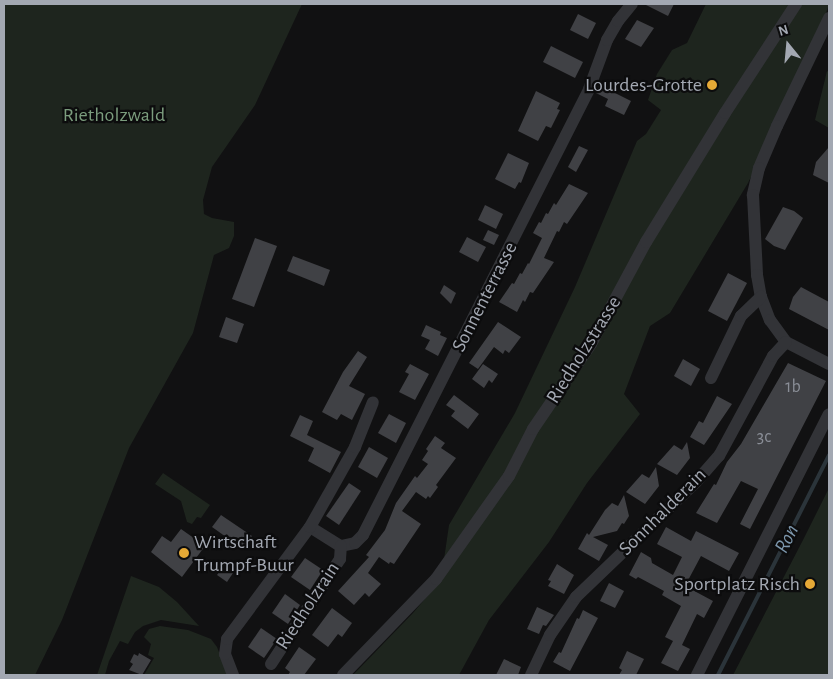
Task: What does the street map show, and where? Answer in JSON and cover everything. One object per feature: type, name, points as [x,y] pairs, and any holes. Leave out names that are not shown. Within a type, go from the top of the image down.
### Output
[{"type":"street","name":"Sonnenterrasse","points":[[341,546],[355,543],[364,535],[589,90],[607,40],[618,21],[632,4]]},
{"type":"street","name":"Riedholzstrasse","points":[[343,675],[436,579],[509,476],[533,429],[591,344],[646,242],[725,113],[796,4]]},
{"type":"street","points":[[829,18],[759,168],[753,195],[754,233],[761,297],[770,320],[786,342],[829,364]]},
{"type":"street","points":[[711,378],[741,316],[761,297]]},
{"type":"street","name":"Sonnhalderain","points":[[531,675],[550,635],[576,597],[696,482],[719,456],[774,356],[786,342]]},
{"type":"street","points":[[233,675],[225,654],[227,639],[310,527],[355,447],[373,402]]},
{"type":"street","points":[[697,675],[829,414]]},
{"type":"street","points":[[310,527],[341,546]]},
{"type":"street","name":"Riedholzrain","points":[[270,664],[340,560],[341,546]]},
{"type":"green space","name":"Rietholzwald","points":[[4,4],[302,4],[255,105],[212,167],[203,200],[204,214],[212,218],[234,222],[234,236],[229,248],[214,255],[193,333],[129,448],[62,620],[35,675],[4,675]]},
{"type":"green space","points":[[706,4],[829,4],[819,35],[748,183],[670,313],[650,326],[624,394],[640,414],[587,483],[549,542],[489,620],[459,675],[353,675],[413,613],[441,580],[449,525],[515,413],[575,287],[637,141],[646,134],[661,110],[648,100],[657,74],[672,50],[687,43]]},
{"type":"green space","points":[[827,71],[829,72],[829,128],[815,120]]},
{"type":"green space","points":[[163,473],[210,505],[201,518],[197,517],[192,524],[187,522],[181,501],[155,484]]},
{"type":"green space","name":"Sportplatz Risch","points":[[829,488],[829,675],[733,675],[803,540]]},
{"type":"green space","points":[[131,576],[159,587],[177,602],[199,626],[161,620],[143,626],[135,632],[128,644],[120,641],[109,661],[105,675],[97,675]]},
{"type":"green space","points":[[160,626],[188,630],[211,639],[217,647],[228,675],[144,675],[154,658],[148,655],[151,644],[144,637],[149,629]]},
{"type":"building","points":[[644,4],[674,4],[668,16]]},
{"type":"building","points":[[578,14],[596,23],[588,39],[570,30]]},
{"type":"building","points":[[637,20],[654,28],[641,47],[625,39]]},
{"type":"building","points":[[551,46],[583,62],[575,78],[543,62]]},
{"type":"building","points":[[599,85],[631,101],[624,115],[605,106],[608,99],[596,93]]},
{"type":"building","points":[[536,91],[560,103],[557,109],[560,110],[551,128],[546,126],[538,141],[518,131]]},
{"type":"building","points":[[579,146],[588,150],[576,172],[568,167]]},
{"type":"building","points":[[829,147],[829,183],[813,175],[816,162]]},
{"type":"building","points":[[508,153],[529,163],[521,183],[519,182],[515,189],[495,179]]},
{"type":"building","points":[[569,184],[588,193],[567,224],[564,222],[559,232],[557,231],[544,258],[554,262],[533,293],[530,292],[525,302],[523,300],[517,312],[499,302],[512,283],[514,284],[520,273],[522,274],[529,264],[542,238],[533,233],[539,222],[541,223],[554,203],[556,205]]},
{"type":"building","points":[[485,205],[503,214],[496,229],[478,220]]},
{"type":"building","points":[[783,207],[794,211],[803,218],[785,250],[774,246],[765,239]]},
{"type":"building","points":[[488,230],[499,235],[494,245],[483,240]]},
{"type":"building","points":[[467,237],[486,247],[478,262],[459,252]]},
{"type":"building","points":[[255,238],[277,246],[254,307],[232,299]]},
{"type":"building","points":[[293,256],[330,270],[324,286],[287,271]]},
{"type":"building","points":[[728,273],[747,283],[727,321],[708,311]]},
{"type":"building","points":[[444,285],[456,293],[451,304],[440,293]]},
{"type":"building","points":[[801,287],[829,302],[829,330],[789,309],[793,297]]},
{"type":"building","points":[[226,317],[244,324],[237,343],[219,337]]},
{"type":"building","points":[[498,322],[521,337],[509,353],[505,350],[503,354],[494,347],[478,369],[469,363]]},
{"type":"building","points":[[426,325],[441,332],[440,335],[447,338],[438,356],[425,349],[430,340],[421,336]]},
{"type":"building","points":[[358,351],[367,357],[349,386],[365,394],[352,420],[341,414],[337,420],[322,412],[343,372]]},
{"type":"building","points":[[683,359],[700,369],[691,386],[674,376]]},
{"type":"building","points":[[788,363],[826,381],[750,529],[740,524],[758,489],[741,481],[717,523],[696,513],[714,484],[716,485],[727,462],[741,444]]},
{"type":"building","points":[[410,364],[429,374],[415,400],[399,392],[409,374],[405,372]]},
{"type":"building","points":[[483,364],[498,374],[492,383],[489,380],[484,388],[472,379]]},
{"type":"building","points":[[454,395],[479,414],[468,429],[451,416],[455,411],[446,405]]},
{"type":"building","points":[[717,396],[732,404],[704,445],[690,437],[699,421],[703,423]]},
{"type":"building","points":[[389,414],[406,423],[396,443],[378,433]]},
{"type":"building","points":[[300,415],[313,421],[307,435],[341,452],[330,473],[308,461],[314,448],[290,436]]},
{"type":"building","points":[[435,436],[445,443],[441,448],[456,458],[436,485],[438,487],[430,498],[428,496],[426,499],[416,492],[402,511],[421,524],[394,564],[390,562],[389,564],[379,557],[368,573],[381,584],[369,597],[365,593],[354,605],[338,591],[369,557],[366,555],[385,530],[396,503],[415,476],[417,478],[428,464],[422,460],[428,451],[426,449]]},
{"type":"building","points":[[687,442],[690,458],[677,475],[657,464],[674,445],[682,450]]},
{"type":"building","points":[[369,447],[388,458],[377,478],[358,467]]},
{"type":"building","points":[[656,467],[659,486],[645,504],[626,492],[642,474],[649,478]]},
{"type":"building","points":[[349,483],[361,491],[339,525],[326,516]]},
{"type":"building","points":[[624,495],[629,516],[624,524],[622,523],[617,531],[593,537],[608,545],[599,561],[578,549],[587,533],[589,535],[605,510],[612,503],[618,506]]},
{"type":"building","points":[[221,515],[252,536],[243,549],[212,527]]},
{"type":"building","points":[[666,527],[691,541],[696,531],[739,553],[729,571],[701,556],[685,586],[713,601],[704,618],[697,614],[682,645],[690,649],[678,671],[661,663],[673,641],[665,637],[681,606],[662,595],[664,591],[638,577],[636,579],[629,575],[641,552],[651,558],[652,563],[673,575],[682,557],[657,544]]},
{"type":"building","points":[[181,529],[205,546],[182,577],[151,552],[162,536],[171,542]]},
{"type":"building","points":[[305,558],[323,570],[310,590],[291,577]]},
{"type":"building","points":[[557,564],[574,575],[564,594],[548,586],[551,581],[548,580]]},
{"type":"building","points":[[223,566],[233,573],[227,582],[217,575]]},
{"type":"building","points":[[609,583],[624,591],[615,608],[600,601]]},
{"type":"building","points":[[285,594],[300,605],[288,624],[272,613]]},
{"type":"building","points":[[537,607],[554,615],[546,626],[543,625],[539,634],[527,629]]},
{"type":"building","points":[[332,608],[352,623],[342,637],[338,634],[328,647],[312,635]]},
{"type":"building","points":[[583,610],[598,618],[570,671],[553,662],[559,652],[561,653],[577,618],[579,619]]},
{"type":"building","points":[[261,628],[277,639],[264,658],[248,647]]},
{"type":"building","points":[[299,647],[316,659],[304,675],[288,675],[290,672],[285,668]]},
{"type":"building","points":[[627,651],[644,659],[636,675],[619,675],[622,670],[619,668]]},
{"type":"building","points":[[139,653],[151,660],[142,675],[129,670],[133,664],[130,662],[134,654],[138,656]]},
{"type":"building","points":[[504,659],[521,667],[518,675],[496,675]]},
{"type":"waterway","name":"Ron","points":[[718,675],[829,455]]},
{"type":"place","name":"Lourdes-Grotte","points":[[712,85]]},
{"type":"place","name":"Wirtschaft Trumpf-Buur","points":[[184,553]]},
{"type":"place","name":"Sportplatz Risch","points":[[810,584]]}]
